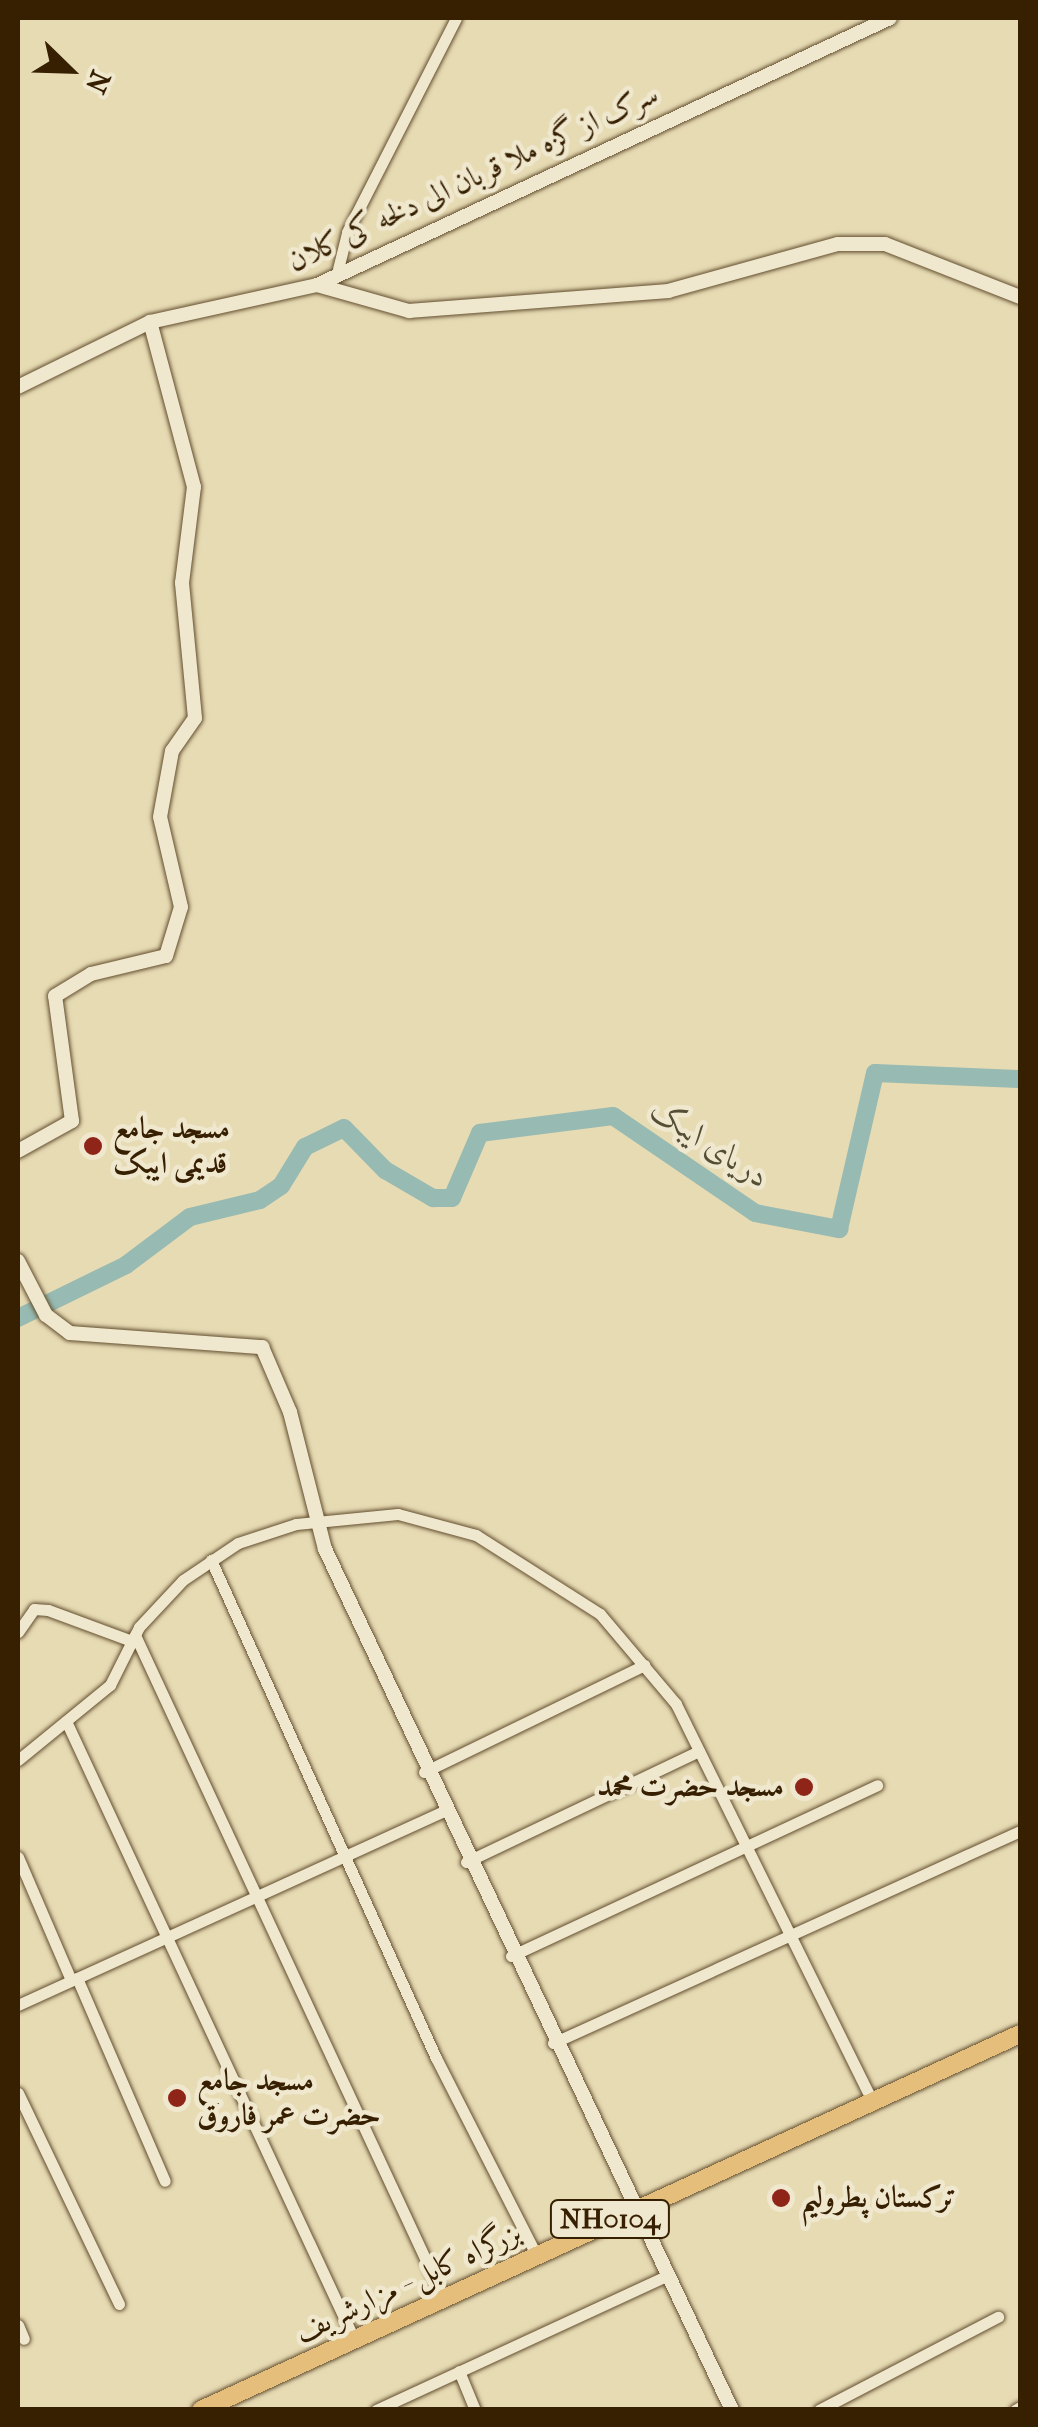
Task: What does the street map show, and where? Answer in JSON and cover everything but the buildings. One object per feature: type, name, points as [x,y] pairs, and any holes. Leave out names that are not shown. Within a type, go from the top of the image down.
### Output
[{"type":"highway","name":"بزرگراه کابل - مزارشریف","points":[[202,2410],[632,2209],[1020,2034]]},
{"type":"street","points":[[338,270],[347,232],[456,18]]},
{"type":"street","name":"سرک از گزه ملا قربان الی دلخه کی کلان","points":[[18,387],[150,322],[317,285],[338,270],[890,18]]},
{"type":"street","points":[[317,285],[409,311],[668,292],[838,244],[885,244],[1020,297]]},
{"type":"street","points":[[18,1151],[72,1122],[55,996],[91,974],[166,956],[181,907],[160,817],[172,751],[195,718],[182,583],[194,487],[150,322]]},
{"type":"street","points":[[18,1261],[46,1315],[70,1333],[262,1346],[290,1412],[316,1522],[441,1812],[732,2410]]},
{"type":"street","points":[[18,1760],[110,1685],[133,1638],[211,1560],[268,1530],[420,1514],[508,1548],[600,1614],[644,1665],[700,1751],[873,2102]]},
{"type":"street","points":[[211,1560],[343,1854],[536,2254]]},
{"type":"street","points":[[18,1632],[34,1609],[133,1638],[442,2297]]},
{"type":"street","points":[[424,1772],[644,1665]]},
{"type":"street","points":[[66,1721],[354,2338]]},
{"type":"street","points":[[466,1862],[700,1751]]},
{"type":"street","points":[[511,1956],[877,1785]]},
{"type":"street","points":[[18,2005],[441,1812]]},
{"type":"street","points":[[552,2043],[1020,1831]]},
{"type":"street","points":[[18,1856],[165,2181]]},
{"type":"street","points":[[18,2092],[118,2304]]},
{"type":"street","points":[[376,2410],[666,2276]]},
{"type":"street","points":[[819,2410],[998,2316]]},
{"type":"street","points":[[18,2325],[24,2338]]},
{"type":"street","points":[[459,2372],[475,2410]]},
{"type":"waterway","name":"دریای ایبک","points":[[18,1318],[126,1265],[190,1217],[260,1200],[281,1186],[305,1147],[344,1128],[385,1170],[433,1198],[452,1198],[480,1133],[613,1116],[755,1213],[839,1229],[875,1073],[1020,1079]]},
{"type":"place","name":"مسجد جامع قدیمی ایبک","points":[[93,1146]]},
{"type":"place","name":"مسجد حضرت محمد","points":[[804,1787]]},
{"type":"place","name":"مسجد جامع حضرت عمر فاروق","points":[[177,2098]]},
{"type":"place","name":"ترکستان پطرولیم","points":[[781,2198]]}]
